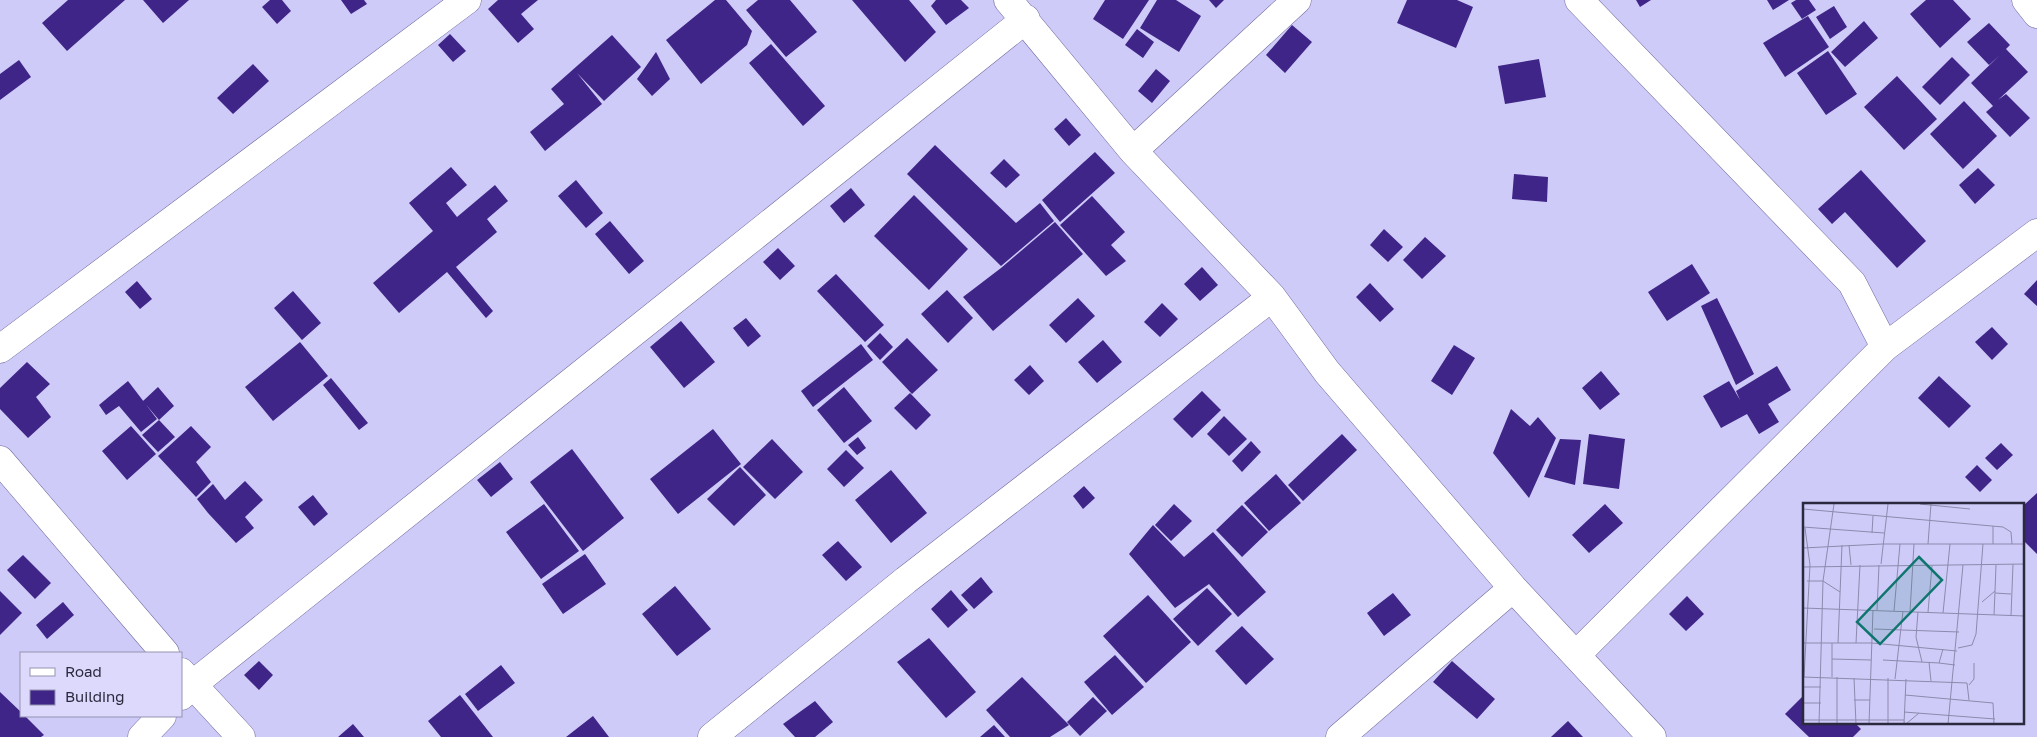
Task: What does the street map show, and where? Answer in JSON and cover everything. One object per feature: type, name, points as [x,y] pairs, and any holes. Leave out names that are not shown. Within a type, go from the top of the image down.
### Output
[{"type":"street","points":[[0,349],[467,0]]},
{"type":"street","points":[[1133,151],[1297,0]]},
{"type":"street","points":[[1579,0],[1852,283],[1885,347]]},
{"type":"street","points":[[2026,0],[2037,14]]},
{"type":"street","points":[[241,737],[185,684],[1017,10],[1133,151],[1272,297],[1326,372],[1513,588],[1652,737]]},
{"type":"street","points":[[1576,655],[1885,347],[2037,232]]},
{"type":"street","points":[[712,737],[906,580],[1272,297]]},
{"type":"street","points":[[0,460],[164,652]]},
{"type":"street","points":[[1340,737],[1513,588]]},
{"type":"street","points":[[142,737],[161,717]]},
{"type":"building","points":[[68,0],[125,0],[67,51],[42,23]]},
{"type":"building","points":[[143,0],[189,0],[163,23]]},
{"type":"building","points":[[270,0],[282,0],[291,11],[277,24],[262,7]]},
{"type":"building","points":[[341,0],[364,0],[367,4],[351,14]]},
{"type":"building","points":[[498,0],[538,0],[521,14],[534,29],[518,43],[488,9]]},
{"type":"building","points":[[715,0],[726,0],[752,31],[747,45],[701,84],[666,40]]},
{"type":"building","points":[[758,0],[790,0],[817,32],[786,57],[746,10]]},
{"type":"building","points":[[852,0],[909,0],[936,32],[905,62]]},
{"type":"building","points":[[936,0],[961,0],[969,8],[946,25],[931,6]]},
{"type":"building","points":[[1105,0],[1149,0],[1123,39],[1093,19]]},
{"type":"building","points":[[1157,0],[1176,0],[1201,16],[1179,52],[1140,28]]},
{"type":"building","points":[[1209,0],[1224,0],[1216,8]]},
{"type":"building","points":[[1407,0],[1457,0],[1473,7],[1456,48],[1397,23]]},
{"type":"building","points":[[1636,0],[1651,0],[1640,7]]},
{"type":"building","points":[[1767,0],[1789,0],[1773,10]]},
{"type":"building","points":[[1796,0],[1809,0],[1816,10],[1802,19],[1791,3]]},
{"type":"building","points":[[1926,0],[1953,0],[1971,19],[1940,48],[1910,14]]},
{"type":"building","points":[[1834,6],[1847,27],[1830,39],[1816,17]]},
{"type":"building","points":[[1808,16],[1829,47],[1785,77],[1763,43]]},
{"type":"building","points":[[1864,21],[1878,38],[1845,67],[1831,52]]},
{"type":"building","points":[[1989,23],[2010,45],[2006,49],[2028,72],[1998,100],[2006,94],[2030,118],[2010,137],[1986,112],[1993,106],[1971,83],[2000,55],[1989,65],[1967,42]]},
{"type":"building","points":[[1292,25],[1312,42],[1285,73],[1266,55]]},
{"type":"building","points":[[1137,29],[1154,42],[1143,58],[1125,45]]},
{"type":"building","points":[[450,34],[466,51],[453,62],[438,45]]},
{"type":"building","points":[[612,35],[641,67],[604,101],[577,73],[602,104],[545,151],[530,132],[564,104],[551,89]]},
{"type":"building","points":[[771,44],[825,106],[803,126],[749,63]]},
{"type":"building","points":[[1828,51],[1857,94],[1826,115],[1797,73]]},
{"type":"building","points":[[656,52],[670,79],[652,96],[637,79]]},
{"type":"building","points":[[1952,57],[1970,75],[1940,105],[1922,87]]},
{"type":"building","points":[[1539,59],[1546,97],[1505,104],[1498,66]]},
{"type":"building","points":[[19,60],[31,77],[0,100],[0,74]]},
{"type":"building","points":[[253,64],[269,81],[233,114],[217,98]]},
{"type":"building","points":[[1156,69],[1170,81],[1152,103],[1138,91]]},
{"type":"building","points":[[1897,76],[1937,119],[1904,150],[1864,107]]},
{"type":"building","points":[[1964,101],[1997,136],[1963,169],[1930,134]]},
{"type":"building","points":[[1066,118],[1081,135],[1069,146],[1054,129]]},
{"type":"building","points":[[935,145],[1016,223],[1040,203],[1054,221],[1001,266],[907,174]]},
{"type":"building","points":[[1095,152],[1115,173],[1060,222],[1042,200]]},
{"type":"building","points":[[1004,159],[1020,175],[1006,188],[990,173]]},
{"type":"building","points":[[451,167],[467,185],[446,203],[457,217],[495,185],[508,201],[487,219],[497,232],[456,267],[493,311],[486,318],[447,272],[399,313],[373,283],[433,231],[409,203]]},
{"type":"building","points":[[1978,168],[1995,185],[1975,204],[1959,185]]},
{"type":"building","points":[[1861,170],[1926,241],[1897,268],[1845,212],[1832,224],[1818,209]]},
{"type":"building","points":[[1514,174],[1548,177],[1547,202],[1512,199]]},
{"type":"building","points":[[576,180],[603,213],[586,228],[558,196]]},
{"type":"building","points":[[851,188],[865,205],[844,223],[830,206]]},
{"type":"building","points":[[914,195],[968,249],[929,290],[874,236]]},
{"type":"building","points":[[1092,196],[1125,232],[1111,245],[1126,261],[1106,276],[1060,225]]},
{"type":"building","points":[[610,221],[644,261],[629,274],[595,234]]},
{"type":"building","points":[[1055,222],[1083,254],[993,331],[963,297],[1001,268]]},
{"type":"building","points":[[1384,229],[1403,247],[1388,262],[1370,245]]},
{"type":"building","points":[[1425,237],[1446,256],[1422,279],[1403,260]]},
{"type":"building","points":[[778,248],[795,266],[780,280],[763,262]]},
{"type":"building","points":[[1692,264],[1710,293],[1667,321],[1648,292]]},
{"type":"building","points":[[1202,267],[1218,285],[1200,301],[1184,284]]},
{"type":"building","points":[[836,274],[884,325],[865,342],[817,291]]},
{"type":"building","points":[[2037,280],[2037,306],[2024,294]]},
{"type":"building","points":[[137,281],[152,299],[140,309],[125,292]]},
{"type":"building","points":[[1370,283],[1394,309],[1380,322],[1356,297]]},
{"type":"building","points":[[947,290],[973,318],[948,343],[921,314]]},
{"type":"building","points":[[293,291],[321,323],[302,340],[274,308]]},
{"type":"building","points":[[1078,298],[1095,316],[1066,343],[1049,325]]},
{"type":"building","points":[[1717,298],[1754,374],[1736,385],[1701,306]]},
{"type":"building","points":[[1162,303],[1178,319],[1160,337],[1144,322]]},
{"type":"building","points":[[746,318],[761,336],[748,347],[733,328]]},
{"type":"building","points":[[681,321],[715,362],[684,388],[650,347]]},
{"type":"building","points":[[1992,327],[2008,344],[1992,360],[1975,342]]},
{"type":"building","points":[[880,333],[893,347],[880,360],[867,346]]},
{"type":"building","points":[[907,338],[938,370],[912,394],[882,362]]},
{"type":"building","points":[[1103,340],[1122,362],[1097,383],[1078,362]]},
{"type":"building","points":[[300,342],[328,376],[273,421],[245,387]]},
{"type":"building","points":[[861,344],[873,360],[813,407],[801,391]]},
{"type":"building","points":[[1454,345],[1475,358],[1452,395],[1431,381]]},
{"type":"building","points":[[27,362],[50,384],[36,397],[51,417],[28,438],[0,409],[0,388]]},
{"type":"building","points":[[1030,365],[1044,381],[1029,395],[1014,380]]},
{"type":"building","points":[[1777,366],[1791,390],[1768,404],[1779,422],[1759,434],[1747,414],[1721,428],[1703,396],[1729,381],[1740,400],[1736,391]]},
{"type":"building","points":[[1601,371],[1620,394],[1600,410],[1582,388]]},
{"type":"building","points":[[1939,376],[1971,406],[1949,428],[1918,398]]},
{"type":"building","points":[[331,378],[368,423],[359,430],[323,385]]},
{"type":"building","points":[[128,381],[157,419],[141,432],[119,406],[106,415],[99,405]]},
{"type":"building","points":[[158,387],[174,406],[159,420],[143,401]]},
{"type":"building","points":[[844,387],[872,421],[844,443],[817,410]]},
{"type":"building","points":[[1202,391],[1221,410],[1192,438],[1173,419]]},
{"type":"building","points":[[910,393],[931,415],[916,430],[894,408]]},
{"type":"building","points":[[1511,409],[1530,426],[1538,417],[1556,438],[1529,498],[1493,453]]},
{"type":"building","points":[[1224,416],[1247,439],[1229,456],[1207,434]]},
{"type":"building","points":[[159,420],[175,437],[158,452],[142,435]]},
{"type":"building","points":[[131,426],[156,454],[127,480],[102,451]]},
{"type":"building","points":[[191,426],[211,447],[196,462],[211,482],[196,497],[158,456]]},
{"type":"building","points":[[713,429],[741,464],[678,514],[650,479]]},
{"type":"building","points":[[1342,434],[1357,450],[1303,501],[1288,485]]},
{"type":"building","points":[[1589,434],[1625,439],[1619,489],[1583,484]]},
{"type":"building","points":[[858,437],[866,448],[857,455],[848,445]]},
{"type":"building","points":[[772,439],[803,472],[775,499],[743,467]]},
{"type":"building","points":[[1560,439],[1581,440],[1575,485],[1544,477]]},
{"type":"building","points":[[1251,441],[1261,452],[1242,472],[1232,461]]},
{"type":"building","points":[[2001,443],[2013,455],[1997,470],[1985,458]]},
{"type":"building","points":[[572,449],[624,518],[583,551],[530,482]]},
{"type":"building","points":[[846,450],[864,468],[844,487],[827,469]]},
{"type":"building","points":[[500,462],[513,479],[491,497],[477,480]]},
{"type":"building","points":[[1977,465],[1992,480],[1980,492],[1965,477]]},
{"type":"building","points":[[740,467],[766,495],[734,526],[707,499]]},
{"type":"building","points":[[891,470],[927,513],[891,543],[855,500]]},
{"type":"building","points":[[1276,474],[1301,503],[1269,531],[1244,503]]},
{"type":"building","points":[[245,481],[263,500],[245,517],[254,528],[236,543],[197,499],[213,484],[225,500]]},
{"type":"building","points":[[1084,486],[1095,498],[1083,509],[1073,496]]},
{"type":"building","points":[[2037,493],[2037,554],[2024,541],[2024,505]]},
{"type":"building","points":[[313,495],[328,514],[314,526],[298,507]]},
{"type":"building","points":[[544,504],[579,551],[541,579],[506,532]]},
{"type":"building","points":[[1174,504],[1192,521],[1171,541],[1155,525]]},
{"type":"building","points":[[1605,504],[1623,523],[1589,553],[1572,535]]},
{"type":"building","points":[[1242,505],[1268,532],[1242,557],[1216,530]]},
{"type":"building","points":[[1153,525],[1184,557],[1213,532],[1266,592],[1238,617],[1209,584],[1175,608],[1129,554]]},
{"type":"building","points":[[838,541],[862,567],[846,581],[822,555]]},
{"type":"building","points":[[585,554],[606,584],[563,614],[542,584]]},
{"type":"building","points":[[23,555],[51,583],[35,599],[7,570]]},
{"type":"building","points":[[981,577],[993,592],[974,609],[961,595]]},
{"type":"building","points":[[675,586],[711,629],[677,656],[642,614]]},
{"type":"building","points":[[1207,588],[1232,614],[1198,646],[1173,619]]},
{"type":"building","points":[[951,590],[968,610],[948,628],[931,609]]},
{"type":"building","points":[[0,591],[22,613],[0,635]]},
{"type":"building","points":[[1393,593],[1411,615],[1384,636],[1367,613]]},
{"type":"building","points":[[1148,595],[1191,642],[1146,683],[1103,636]]},
{"type":"building","points":[[1687,596],[1704,614],[1686,631],[1669,614]]},
{"type":"building","points":[[63,602],[74,615],[47,639],[36,625]]},
{"type":"building","points":[[1242,626],[1274,659],[1246,685],[1215,651]]},
{"type":"building","points":[[929,638],[976,692],[946,718],[897,662]]},
{"type":"building","points":[[1115,655],[1144,687],[1112,715],[1084,682]]},
{"type":"building","points":[[259,661],[273,675],[259,690],[244,675]]},
{"type":"building","points":[[1452,661],[1495,699],[1477,719],[1433,682]]},
{"type":"building","points":[[501,665],[515,683],[478,711],[465,694]]},
{"type":"building","points":[[1022,677],[1069,725],[1050,737],[1010,737],[986,710]]},
{"type":"building","points":[[0,692],[20,711],[20,717],[26,717],[44,735],[41,737],[0,737]]},
{"type":"building","points":[[460,695],[493,737],[441,737],[428,721]]},
{"type":"building","points":[[1803,696],[1803,724],[1856,724],[1861,729],[1853,737],[1809,737],[1785,714]]},
{"type":"building","points":[[1093,697],[1107,711],[1080,736],[1067,722]]},
{"type":"building","points":[[815,701],[833,722],[815,737],[795,737],[783,724]]},
{"type":"building","points":[[593,716],[609,737],[566,737]]},
{"type":"building","points":[[1568,721],[1583,737],[1551,737]]},
{"type":"building","points":[[353,724],[364,737],[338,737]]},
{"type":"building","points":[[994,725],[1005,737],[980,737]]}]
